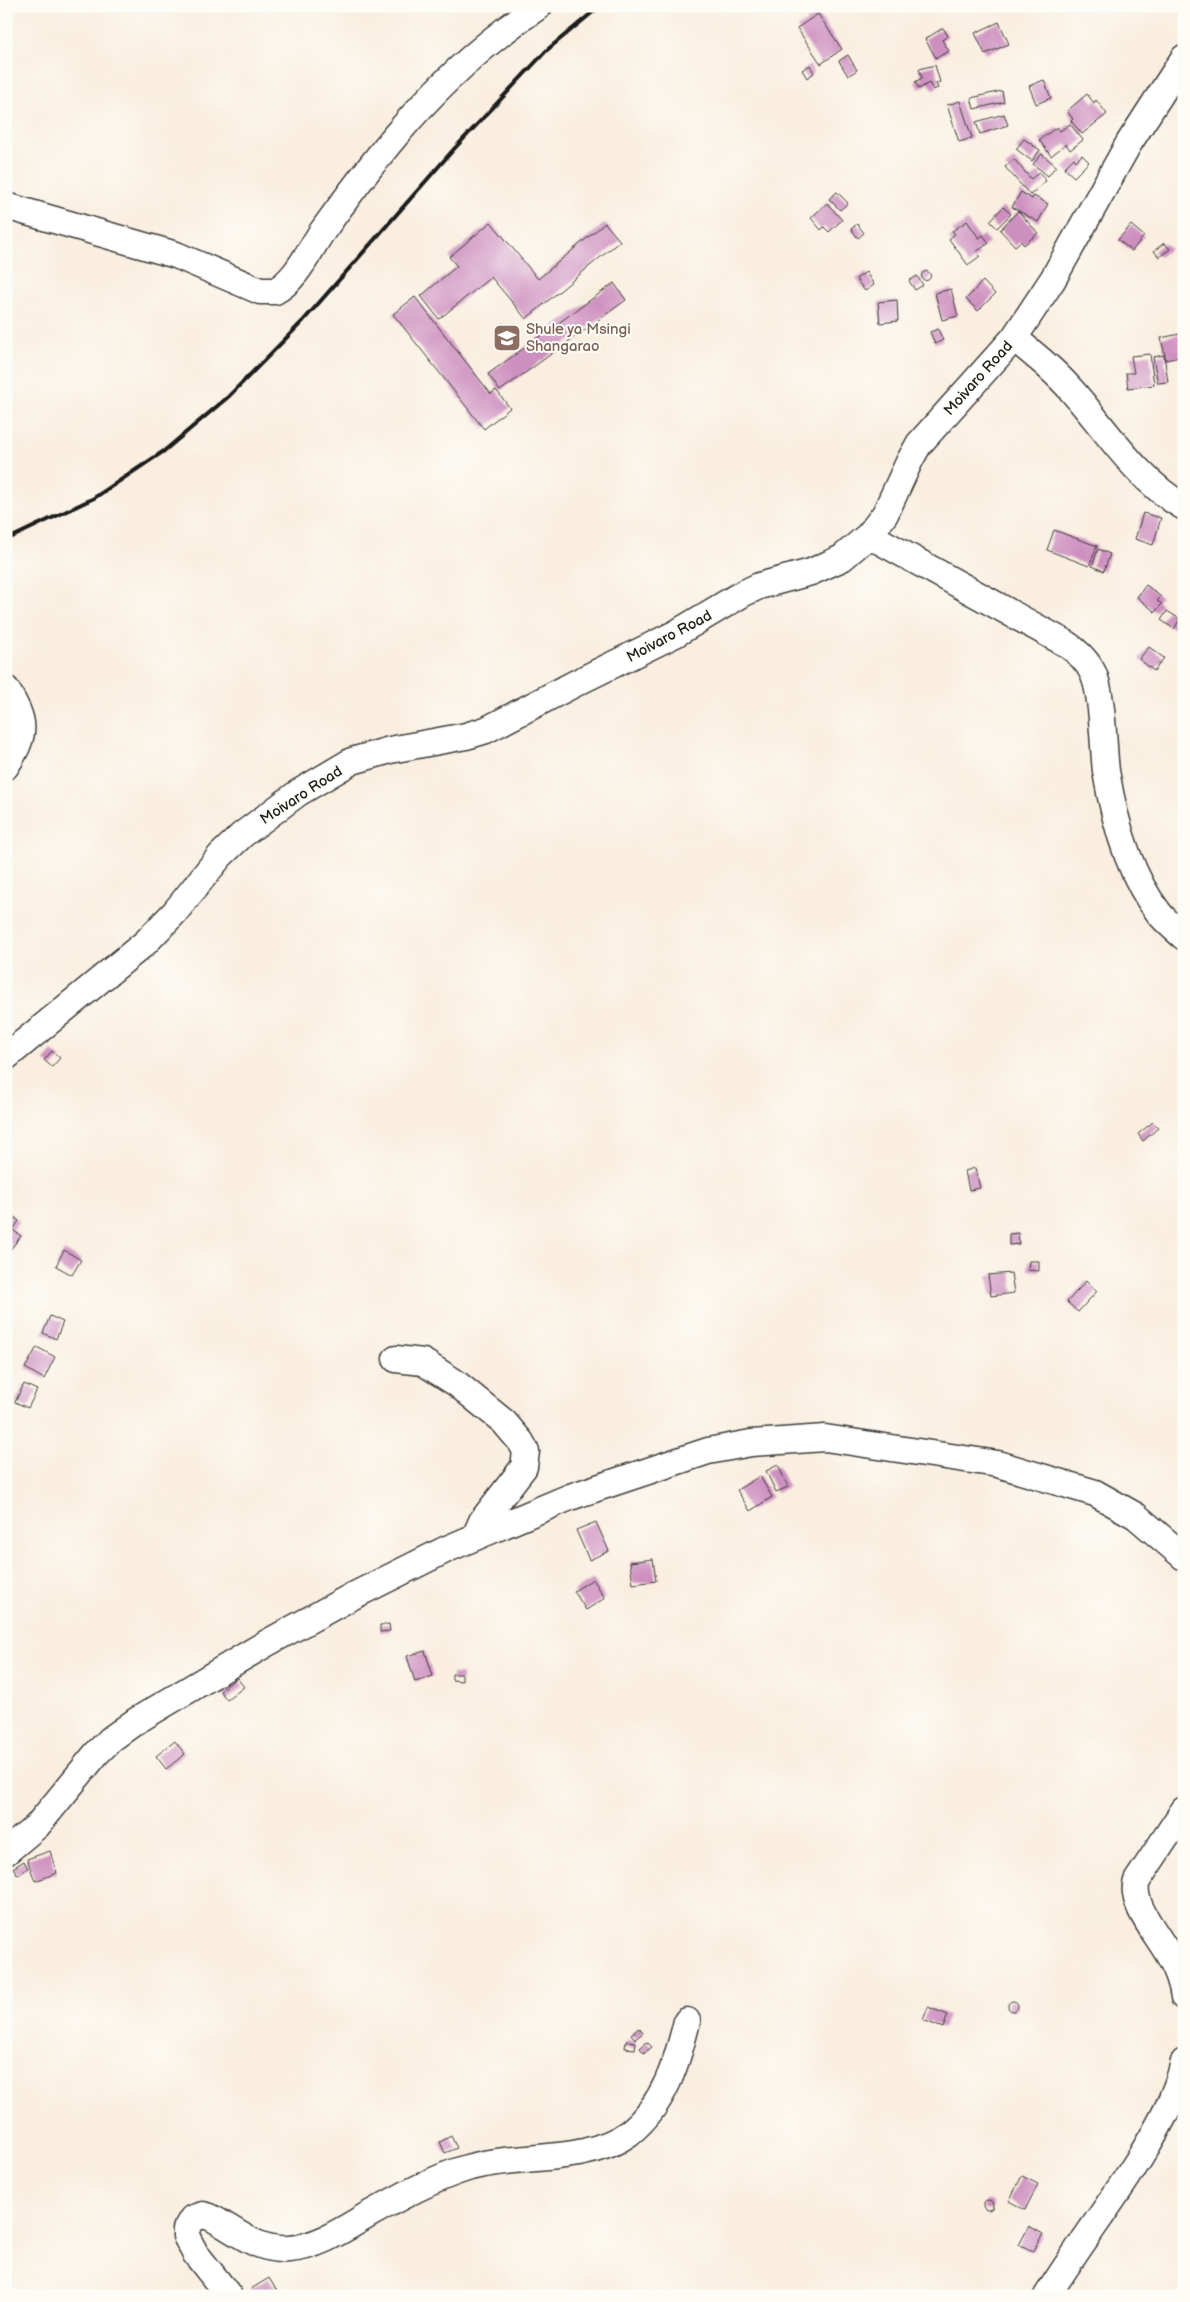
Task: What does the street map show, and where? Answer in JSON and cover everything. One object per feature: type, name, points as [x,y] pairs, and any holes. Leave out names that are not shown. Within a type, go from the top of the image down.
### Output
[{"type":"street","points":[[6,206],[176,255],[260,291],[275,291],[293,275],[362,178],[395,135],[430,96],[463,63],[505,29],[539,6]]},
{"type":"street","name":"Moivaro Road","points":[[6,1058],[144,943],[175,912],[220,856],[242,835],[298,793],[352,761],[390,750],[466,736],[486,730],[567,687],[675,634],[742,594],[759,586],[831,564],[851,552],[889,509],[919,444],[1014,338],[1053,279],[1129,143],[1184,58]]},
{"type":"street","points":[[1014,338],[1047,364],[1072,390],[1165,496],[1184,507]]},
{"type":"street","points":[[868,535],[1065,643],[1087,662],[1096,679],[1106,771],[1126,850],[1139,880],[1158,913],[1184,937]]},
{"type":"street","points":[[6,689],[17,707],[22,725],[19,745],[6,766]]},
{"type":"street","points":[[396,1360],[423,1362],[456,1383],[504,1422],[526,1451],[524,1467],[482,1521],[475,1537]]},
{"type":"street","points":[[6,1852],[37,1826],[96,1754],[136,1721],[305,1621],[447,1549],[475,1537],[570,1497],[708,1451],[752,1443],[825,1438],[998,1464],[1095,1493],[1136,1516],[1184,1557]]},
{"type":"street","points":[[1184,1810],[1137,1881],[1134,1892],[1150,1925],[1176,1969],[1184,1997]]},
{"type":"street","points":[[229,2296],[195,2253],[188,2240],[186,2229],[192,2219],[203,2215],[210,2217],[253,2244],[270,2249],[291,2249],[334,2235],[411,2192],[469,2168],[507,2160],[587,2151],[609,2144],[627,2134],[642,2121],[661,2096],[676,2062],[687,2021]]},
{"type":"street","points":[[1047,2296],[1114,2198],[1164,2117],[1175,2094],[1184,2062]]},
{"type":"building","points":[[818,14],[842,49],[821,64],[797,28]]},
{"type":"building","points":[[999,22],[1009,44],[985,54],[975,33]]},
{"type":"building","points":[[943,28],[948,36],[942,40],[949,51],[936,58],[925,39]]},
{"type":"building","points":[[848,55],[857,70],[848,76],[839,61]]},
{"type":"building","points":[[810,65],[814,73],[807,78],[802,70]]},
{"type":"building","points":[[935,65],[940,82],[936,83],[938,88],[933,90],[929,83],[919,89],[915,82],[922,78],[919,69]]},
{"type":"building","points":[[1044,80],[1051,98],[1036,104],[1029,86]]},
{"type":"building","points":[[1002,91],[1004,102],[974,109],[971,98]]},
{"type":"building","points":[[1087,94],[1094,103],[1096,100],[1107,114],[1082,134],[1071,121],[1073,119],[1067,111]]},
{"type":"building","points":[[960,101],[972,138],[959,142],[947,105]]},
{"type":"building","points":[[1004,114],[1008,125],[980,134],[976,122]]},
{"type":"building","points":[[1070,124],[1083,140],[1070,150],[1066,144],[1051,156],[1039,140],[1057,127],[1060,131]]},
{"type":"building","points":[[1024,139],[1040,150],[1032,161],[1016,149]]},
{"type":"building","points":[[1042,154],[1056,166],[1048,176],[1033,164]]},
{"type":"building","points":[[1082,155],[1089,162],[1074,177],[1064,168],[1074,158],[1076,161]]},
{"type":"building","points":[[1014,159],[1031,179],[1039,172],[1046,181],[1030,195],[1005,167]]},
{"type":"building","points":[[837,192],[848,203],[840,210],[829,199]]},
{"type":"building","points":[[1021,192],[1032,199],[1034,196],[1048,204],[1038,222],[1012,207]]},
{"type":"building","points":[[827,203],[842,220],[829,232],[824,227],[821,230],[811,218]]},
{"type":"building","points":[[1003,207],[1011,214],[997,228],[990,221]]},
{"type":"building","points":[[1018,211],[1038,233],[1024,245],[1021,241],[1015,246],[1000,230]]},
{"type":"building","points":[[967,221],[979,238],[983,235],[989,243],[976,252],[980,256],[968,265],[949,239],[955,234],[952,231]]},
{"type":"building","points":[[491,222],[538,279],[605,223],[620,241],[526,319],[491,277],[439,319],[421,296],[457,266],[449,257]]},
{"type":"building","points":[[857,224],[864,233],[858,238],[851,229]]},
{"type":"building","points":[[1131,225],[1144,236],[1132,251],[1118,240]]},
{"type":"building","points":[[1164,243],[1170,249],[1159,257],[1154,251]]},
{"type":"building","points":[[926,271],[931,276],[926,281],[921,276]]},
{"type":"building","points":[[866,272],[874,285],[865,291],[856,279]]},
{"type":"building","points":[[917,276],[923,285],[915,290],[909,281]]},
{"type":"building","points":[[983,281],[995,294],[978,311],[966,299]]},
{"type":"building","points":[[614,283],[626,300],[500,391],[488,374]]},
{"type":"building","points":[[951,289],[958,316],[942,320],[935,293]]},
{"type":"building","points":[[415,297],[491,394],[496,390],[510,408],[484,429],[393,314]]},
{"type":"building","points":[[897,300],[898,321],[880,323],[878,302]]},
{"type":"building","points":[[938,329],[943,340],[935,344],[930,332]]},
{"type":"building","points":[[1184,333],[1184,356],[1166,360],[1161,338]]},
{"type":"building","points":[[1150,354],[1154,385],[1128,388],[1126,373],[1134,373],[1131,356]]},
{"type":"building","points":[[1164,355],[1168,382],[1158,383],[1153,357]]},
{"type":"building","points":[[1143,513],[1161,518],[1153,545],[1135,539]]},
{"type":"building","points":[[1054,530],[1097,546],[1089,566],[1047,550]]},
{"type":"building","points":[[1098,549],[1110,554],[1104,571],[1092,566]]},
{"type":"building","points":[[1146,585],[1161,597],[1157,601],[1162,604],[1155,612],[1137,597]]},
{"type":"building","points":[[1167,611],[1180,619],[1174,629],[1161,620]]},
{"type":"building","points":[[1149,647],[1164,658],[1154,671],[1139,659]]},
{"type":"building","points":[[52,1051],[60,1058],[52,1067],[44,1060]]},
{"type":"building","points":[[1153,1122],[1158,1128],[1143,1141],[1138,1134]]},
{"type":"building","points":[[975,1168],[980,1188],[969,1190],[965,1171]]},
{"type":"building","points":[[8,1212],[19,1221],[13,1230],[21,1236],[6,1255],[6,1215]]},
{"type":"building","points":[[1018,1233],[1019,1244],[1009,1245],[1009,1234]]},
{"type":"building","points":[[64,1250],[81,1260],[72,1275],[56,1266]]},
{"type":"building","points":[[1029,1261],[1039,1261],[1039,1271],[1028,1270]]},
{"type":"building","points":[[1011,1273],[1014,1293],[991,1296],[988,1275]]},
{"type":"building","points":[[1086,1281],[1097,1291],[1078,1312],[1067,1302]]},
{"type":"building","points":[[50,1316],[63,1322],[56,1339],[43,1333]]},
{"type":"building","points":[[37,1347],[55,1357],[44,1379],[25,1368]]},
{"type":"building","points":[[24,1384],[37,1390],[28,1408],[15,1402]]},
{"type":"building","points":[[778,1465],[788,1487],[776,1492],[766,1471]]},
{"type":"building","points":[[760,1476],[772,1497],[750,1511],[737,1490]]},
{"type":"building","points":[[596,1522],[609,1551],[589,1560],[576,1530]]},
{"type":"building","points":[[653,1559],[656,1581],[633,1584],[630,1562]]},
{"type":"building","points":[[593,1579],[605,1598],[586,1610],[574,1591]]},
{"type":"building","points":[[389,1624],[390,1631],[380,1632],[380,1625]]},
{"type":"building","points":[[425,1651],[433,1676],[415,1682],[407,1656]]},
{"type":"building","points":[[452,1674],[462,1674],[462,1681],[452,1680]]},
{"type":"building","points":[[237,1678],[244,1687],[227,1700],[220,1691]]},
{"type":"building","points":[[175,1741],[185,1754],[166,1769],[156,1756]]},
{"type":"building","points":[[50,1851],[57,1873],[35,1881],[27,1859]]},
{"type":"building","points":[[24,1861],[28,1868],[18,1875],[13,1868]]},
{"type":"building","points":[[1011,2001],[1015,2001],[1018,2006],[1017,2010],[1011,2011],[1008,2008],[1008,2004]]},
{"type":"building","points":[[928,2007],[948,2015],[943,2028],[923,2020]]},
{"type":"building","points":[[639,2028],[643,2033],[635,2039],[631,2034]]},
{"type":"building","points":[[626,2041],[636,2042],[635,2049],[625,2048]]},
{"type":"building","points":[[647,2042],[652,2047],[644,2053],[640,2048]]},
{"type":"building","points":[[451,2136],[457,2148],[445,2153],[440,2142]]},
{"type":"building","points":[[1022,2176],[1038,2184],[1025,2210],[1009,2201]]},
{"type":"building","points":[[986,2200],[990,2200],[993,2205],[992,2209],[986,2210],[983,2207],[983,2203]]},
{"type":"building","points":[[1029,2226],[1043,2234],[1032,2252],[1019,2245]]},
{"type":"building","points":[[269,2278],[280,2296],[255,2296],[251,2289]]},
{"type":"railway","points":[[6,540],[94,498],[164,451],[228,397],[303,321],[454,149],[547,50],[600,6]]},
{"type":"place","name":"Shule ya Msingi Shangarao","points":[[507,338]]}]
